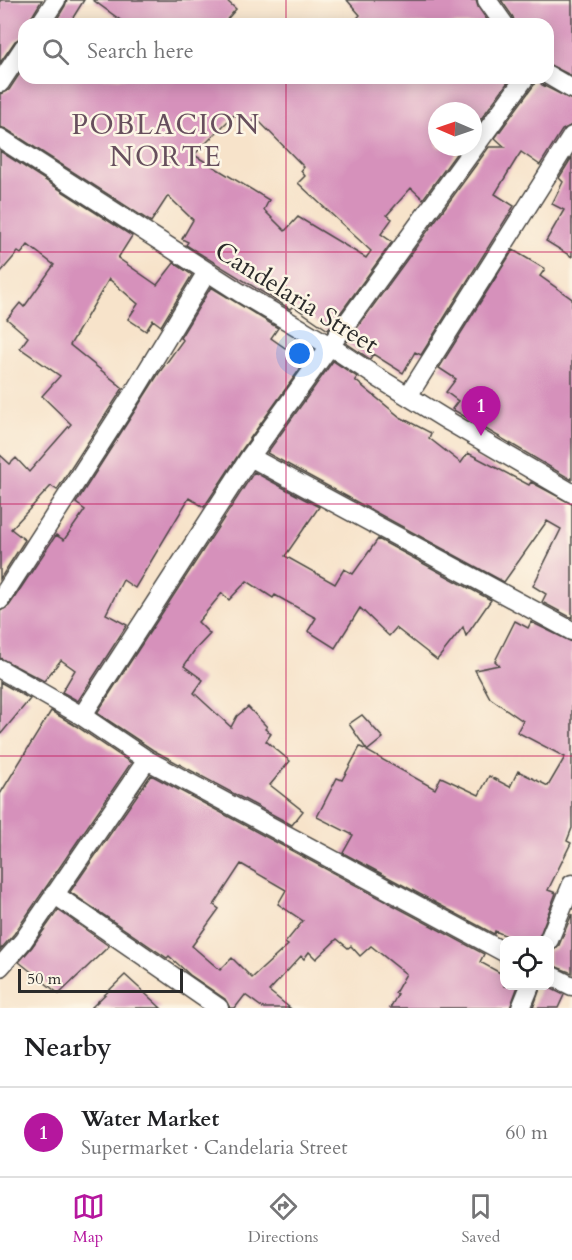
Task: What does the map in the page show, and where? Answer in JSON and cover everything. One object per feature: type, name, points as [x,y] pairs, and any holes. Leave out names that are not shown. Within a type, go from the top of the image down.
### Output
[{"type":"street","points":[[44,18],[56,0]]},
{"type":"street","points":[[487,0],[500,18]]},
{"type":"street","points":[[0,83],[18,56]]},
{"type":"street","points":[[554,78],[572,89]]},
{"type":"street","points":[[82,716],[250,457],[521,84]]},
{"type":"street","points":[[408,396],[572,136]]},
{"type":"street","name":"Candelaria Street","points":[[0,139],[207,272],[408,396],[572,493]]},
{"type":"street","points":[[0,600],[136,389],[207,272]]},
{"type":"street","points":[[250,457],[572,631]]},
{"type":"street","points":[[0,669],[82,716],[147,760],[500,950]]},
{"type":"street","points":[[0,967],[23,940],[147,760]]},
{"type":"street","points":[[551,936],[572,884]]},
{"type":"street","points":[[54,894],[219,1008]]},
{"type":"street","points":[[554,977],[572,986]]},
{"type":"street","points":[[521,1008],[528,990]]},
{"type":"building","points":[[0,0],[42,0],[31,18],[18,18],[18,39],[0,63]]},
{"type":"building","points":[[67,0],[84,0],[73,18],[58,18]]},
{"type":"building","points":[[93,0],[226,0],[236,9],[228,18],[118,18]]},
{"type":"building","points":[[347,0],[476,0],[486,18],[357,18],[360,15]]},
{"type":"building","points":[[501,0],[572,0],[572,76],[554,67],[554,18],[513,17]]},
{"type":"building","points":[[18,76],[18,84],[507,84],[482,118],[482,102],[428,102],[428,156],[454,156],[423,199],[411,188],[387,215],[392,219],[381,234],[392,242],[328,330],[293,306],[290,309],[186,245],[188,242],[182,239],[193,220],[168,196],[151,222],[0,127],[0,94],[9,90]],"holes":[[[235,114],[239,118],[241,116],[250,125],[256,118],[304,167],[301,171],[305,176],[298,183],[371,251],[366,258],[298,217],[285,231],[264,210],[269,200],[194,155]]]},
{"type":"building","points":[[541,84],[572,100],[572,125],[562,130],[540,165],[521,152],[517,158],[495,194],[514,206],[421,355],[415,352],[403,373],[373,354],[370,359],[346,343],[489,147],[505,147],[495,138],[534,85]]},
{"type":"building","points":[[0,151],[132,236],[118,258],[157,285],[174,263],[192,275],[161,326],[153,320],[146,331],[128,319],[138,304],[109,279],[70,345],[123,388],[57,490],[51,486],[11,529],[25,540],[0,579],[0,455],[10,464],[16,458],[29,472],[71,424],[42,396],[60,376],[20,348],[28,337],[7,319],[20,303],[24,307],[54,265],[28,245],[21,254],[18,252],[0,273]]},
{"type":"building","points":[[572,157],[572,257],[546,241],[564,210],[552,204],[563,182],[559,178]]},
{"type":"building","points":[[513,250],[545,269],[540,276],[572,299],[572,480],[452,409],[458,401],[446,392],[456,379],[439,368]]},
{"type":"building","points":[[211,287],[278,328],[271,338],[305,362],[204,507],[189,498],[135,588],[123,580],[106,614],[127,625],[78,701],[62,692],[75,670],[61,660],[44,681],[0,658],[0,611],[9,606],[56,535],[64,540],[85,510],[76,503],[159,373],[183,340],[180,338]]},
{"type":"building","points":[[333,361],[357,377],[355,380],[400,417],[431,433],[429,438],[461,463],[468,453],[529,485],[531,482],[572,504],[572,618],[542,602],[546,594],[533,586],[561,529],[547,521],[504,582],[267,453]]},
{"type":"building","points":[[254,472],[319,507],[285,556],[335,584],[344,569],[353,574],[378,539],[491,600],[466,636],[463,627],[437,660],[396,628],[389,636],[360,608],[335,648],[308,631],[316,618],[275,595],[273,598],[247,581],[229,600],[222,593],[198,622],[210,634],[184,666],[203,680],[194,693],[231,727],[237,716],[248,707],[267,727],[265,729],[271,734],[266,741],[290,761],[270,785],[303,811],[292,825],[153,750],[97,713]]},
{"type":"building","points":[[515,621],[528,628],[531,622],[572,642],[572,828],[567,841],[571,843],[548,890],[556,893],[540,936],[507,936],[495,931],[494,934],[343,853],[353,835],[317,817],[337,778],[342,780],[360,747],[367,750],[349,724],[362,715],[383,738],[367,751],[435,789],[441,777],[479,795],[489,776],[510,787],[518,771],[548,786],[565,757],[517,732],[523,721],[490,698],[475,670],[499,665],[495,661]]},
{"type":"building","points":[[0,682],[30,699],[0,735]]},
{"type":"building","points":[[51,711],[131,763],[14,934],[0,950],[0,794]]},
{"type":"building","points":[[151,775],[484,954],[480,962],[500,973],[500,990],[517,990],[510,1008],[390,1008],[398,994],[395,993],[406,974],[371,946],[360,956],[351,946],[348,948],[337,939],[316,959],[309,952],[304,959],[301,956],[269,991],[290,1008],[263,1008],[245,995],[235,1008],[230,1008],[225,999],[190,975],[169,956],[167,958],[70,892]],"holes":[[[241,864],[286,890],[278,904],[303,921],[285,943],[288,945],[252,978],[232,958],[220,970],[192,946],[219,909],[214,905]]]},
{"type":"building","points":[[58,910],[109,946],[59,994],[19,962]]},
{"type":"building","points":[[572,914],[572,973],[554,966],[554,949],[559,945]]},
{"type":"building","points":[[125,975],[161,1008],[91,1008]]},
{"type":"building","points":[[540,990],[554,990],[564,995],[558,1008],[533,1008]]},
{"type":"place","name":"Water Market","points":[[481,436]]},
{"type":"district","name":"POBLACION NORTE","points":[[166,140]]}]
